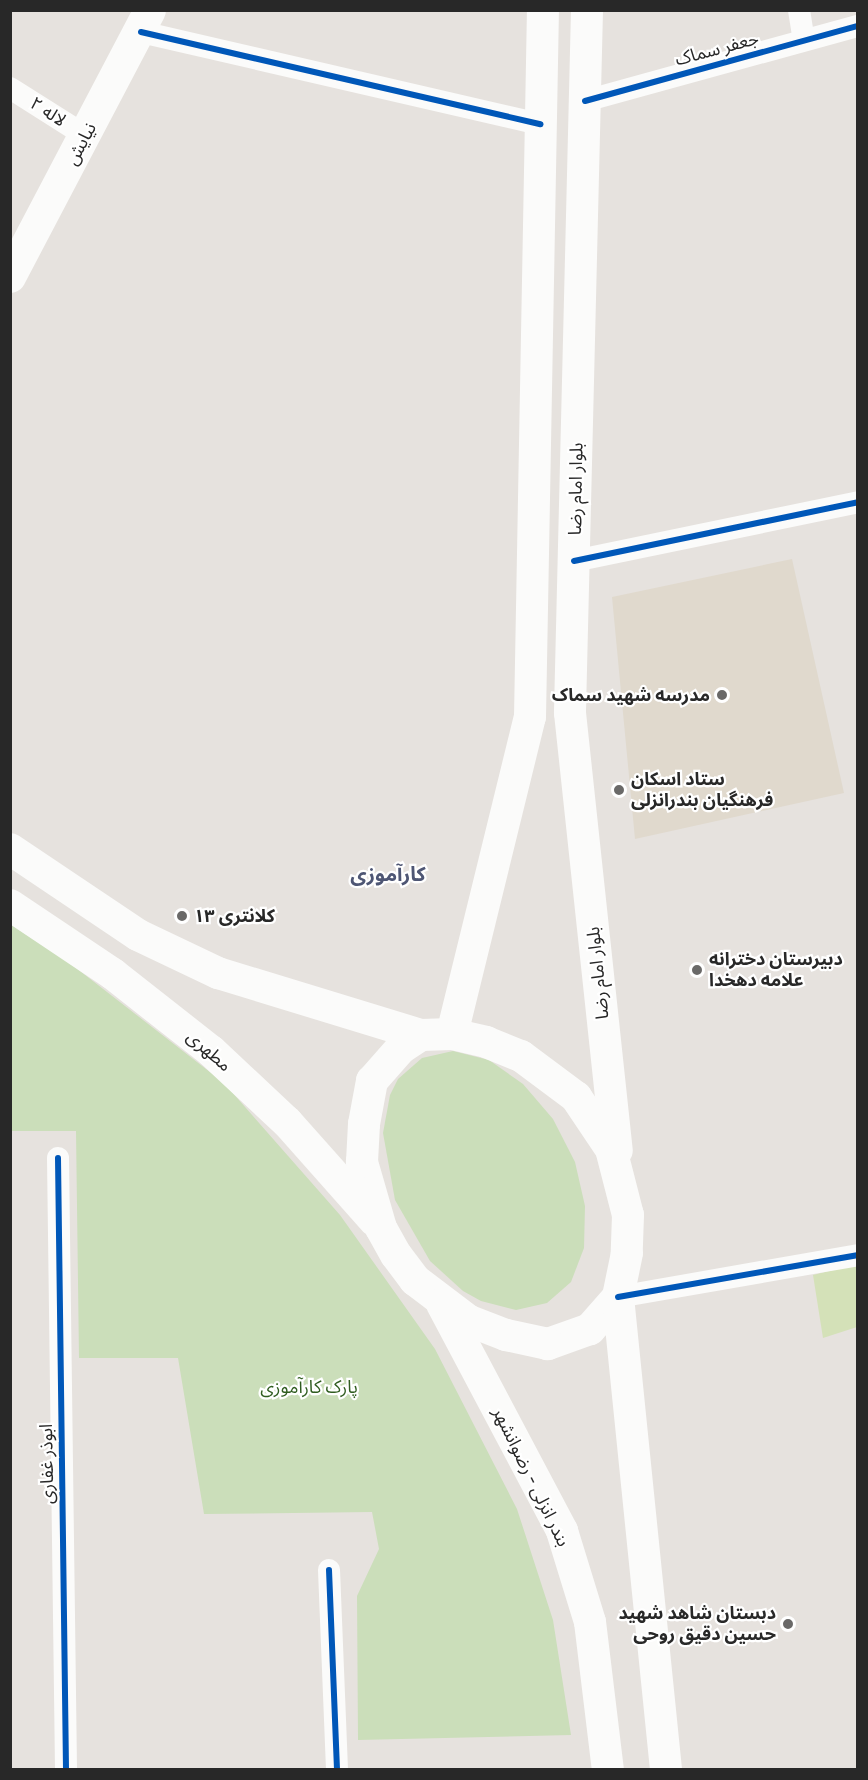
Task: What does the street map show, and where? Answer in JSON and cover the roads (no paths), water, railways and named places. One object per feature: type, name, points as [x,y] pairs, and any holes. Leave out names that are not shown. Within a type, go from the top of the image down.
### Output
[{"type":"main road","points":[[543,10],[530,717],[493,878],[436,1035],[401,1048],[372,1081],[362,1162],[381,1228],[416,1280],[469,1322],[506,1335],[548,1344],[590,1329],[618,1296]]},
{"type":"main road","name":"بلوار امام رضا","points":[[587,10],[570,712],[620,1180]]},
{"type":"main road","name":"نیایش","points":[[10,277],[145,21]]},
{"type":"main road","points":[[10,849],[138,935],[218,973],[436,1035],[521,1056],[576,1097],[610,1149],[628,1215],[627,1253],[618,1296],[666,1770]]},
{"type":"main road","name":"مطهری","points":[[10,905],[113,974],[211,1051],[287,1122],[381,1228]]},
{"type":"main road","name":"بندر انزلی - رضوانشهر","points":[[440,1301],[562,1531],[590,1622],[608,1770]]},
{"type":"street","points":[[799,10],[804,40]]},
{"type":"street","points":[[145,21],[541,124]]},
{"type":"street","name":"جعفر سماک","points":[[585,101],[858,27]]},
{"type":"street","name":"لاله ۲","points":[[10,88],[86,136]]},
{"type":"street","points":[[574,561],[858,502]]},
{"type":"street","name":"ابوذر غفاری","points":[[58,1158],[66,1770]]},
{"type":"street","points":[[618,1296],[858,1255]]},
{"type":"street","points":[[329,1570],[337,1770]]},
{"type":"place","name":"مدرسه شهید سماک","points":[[722,695]]},
{"type":"place","name":"ستاد اسکان فرهنگیان بندرانزلی","points":[[619,790]]},
{"type":"place","name":"کلانتری ۱۳","points":[[182,916]]},
{"type":"place","name":"دبیرستان دخترانه علامه دهخدا","points":[[697,970]]},
{"type":"place","name":"دبستان شاهد شهید حسین دقیق روحی","points":[[788,1624]]},
{"type":"district","name":"کارآموزی","points":[[388,874]]},
{"type":"park label","name":"پارک کارآموزی","points":[[309,1387]]}]
